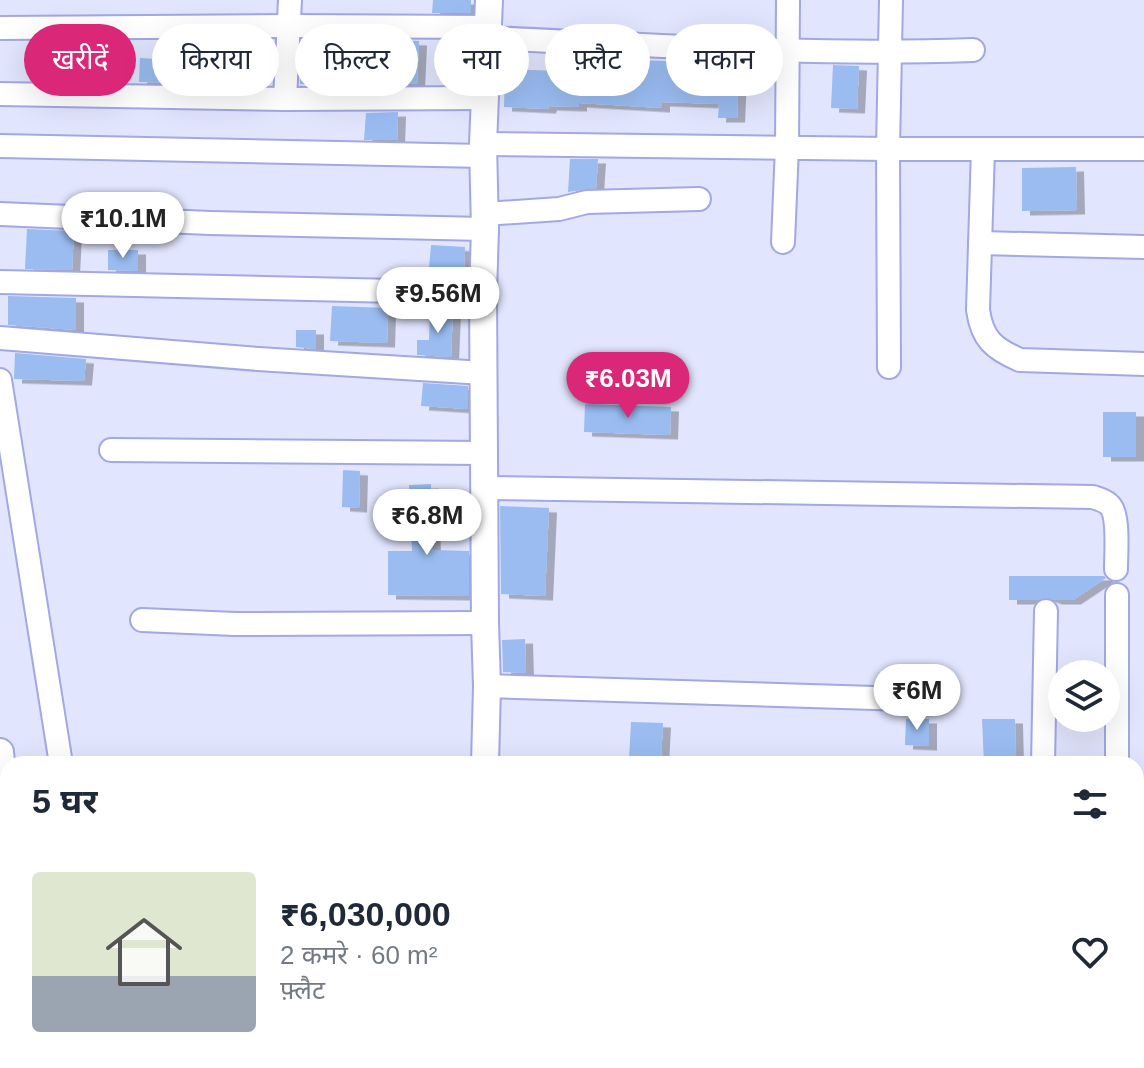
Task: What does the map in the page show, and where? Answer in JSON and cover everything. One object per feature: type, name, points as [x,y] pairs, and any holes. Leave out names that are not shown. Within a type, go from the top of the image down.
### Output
[{"type":"street","points":[[285,99],[290,0]]},
{"type":"street","points":[[489,0],[489,24]]},
{"type":"street","points":[[783,242],[788,0]]},
{"type":"street","points":[[889,367],[891,0]]},
{"type":"street","points":[[0,28],[288,26],[434,30]]},
{"type":"street","points":[[529,34],[787,50],[889,53],[973,50]]},
{"type":"street","points":[[0,94],[285,99],[486,98],[483,150],[485,756]]},
{"type":"street","points":[[0,146],[483,150],[787,147],[1144,149]]},
{"type":"street","points":[[983,149],[978,310],[980,324],[991,344],[1020,360],[1144,364]]},
{"type":"street","points":[[0,214],[210,223],[485,222],[587,202],[699,199]]},
{"type":"street","points":[[980,243],[1144,247]]},
{"type":"street","points":[[0,282],[483,293]]},
{"type":"street","points":[[0,338],[484,373]]},
{"type":"street","points":[[0,380],[60,756]]},
{"type":"street","points":[[111,450],[485,453]]},
{"type":"street","points":[[485,488],[1093,497],[1112,508],[1115,517],[1116,569]]},
{"type":"street","points":[[1117,595],[1117,756]]},
{"type":"street","points":[[1043,756],[1046,611]]},
{"type":"street","points":[[142,620],[235,624],[485,623]]},
{"type":"street","points":[[487,686],[906,699]]},
{"type":"building","points":[[433,0],[471,0],[471,13],[432,13]]},
{"type":"building","points":[[140,58],[152,59],[152,82],[139,82]]},
{"type":"building","points":[[650,61],[666,61],[666,96],[738,96],[737,118],[718,118],[719,104],[662,102],[662,108],[579,103],[579,107],[549,106],[548,109],[504,107],[504,96],[529,96],[529,70],[545,71],[545,96],[650,96]]},
{"type":"building","points":[[833,65],[859,66],[857,109],[831,108]]},
{"type":"building","points":[[398,112],[397,140],[364,140],[366,113]]},
{"type":"building","points":[[570,159],[598,159],[596,188],[568,192]]},
{"type":"building","points":[[1076,167],[1077,210],[1022,211],[1022,168]]},
{"type":"building","points":[[27,229],[74,231],[72,270],[25,269]]},
{"type":"building","points":[[431,245],[465,247],[464,269],[429,268]]},
{"type":"building","points":[[108,250],[138,250],[138,271],[108,270]]},
{"type":"building","points":[[8,296],[76,298],[76,330],[8,325]]},
{"type":"building","points":[[332,306],[388,308],[387,343],[330,341]]},
{"type":"building","points":[[430,310],[453,310],[451,357],[417,355],[417,340],[429,340]]},
{"type":"building","points":[[296,330],[316,330],[316,349],[296,347]]},
{"type":"building","points":[[15,353],[86,359],[84,381],[14,379]]},
{"type":"building","points":[[423,383],[468,386],[468,409],[421,406]]},
{"type":"building","points":[[585,404],[671,407],[670,435],[584,432]]},
{"type":"building","points":[[1103,412],[1136,412],[1136,457],[1103,457]]},
{"type":"building","points":[[343,470],[360,471],[359,508],[342,507]]},
{"type":"building","points":[[431,484],[433,550],[469,551],[469,596],[388,595],[388,551],[412,551],[409,485]]},
{"type":"building","points":[[500,506],[549,508],[545,596],[501,594]]},
{"type":"building","points":[[1009,576],[1106,578],[1073,600],[1046,597],[1009,600]]},
{"type":"building","points":[[525,639],[526,673],[503,672],[502,640]]},
{"type":"building","points":[[906,719],[929,719],[929,746],[905,745]]},
{"type":"building","points":[[982,719],[1015,719],[1016,756],[984,756]]},
{"type":"building","points":[[631,722],[663,723],[661,756],[629,756]]}]
